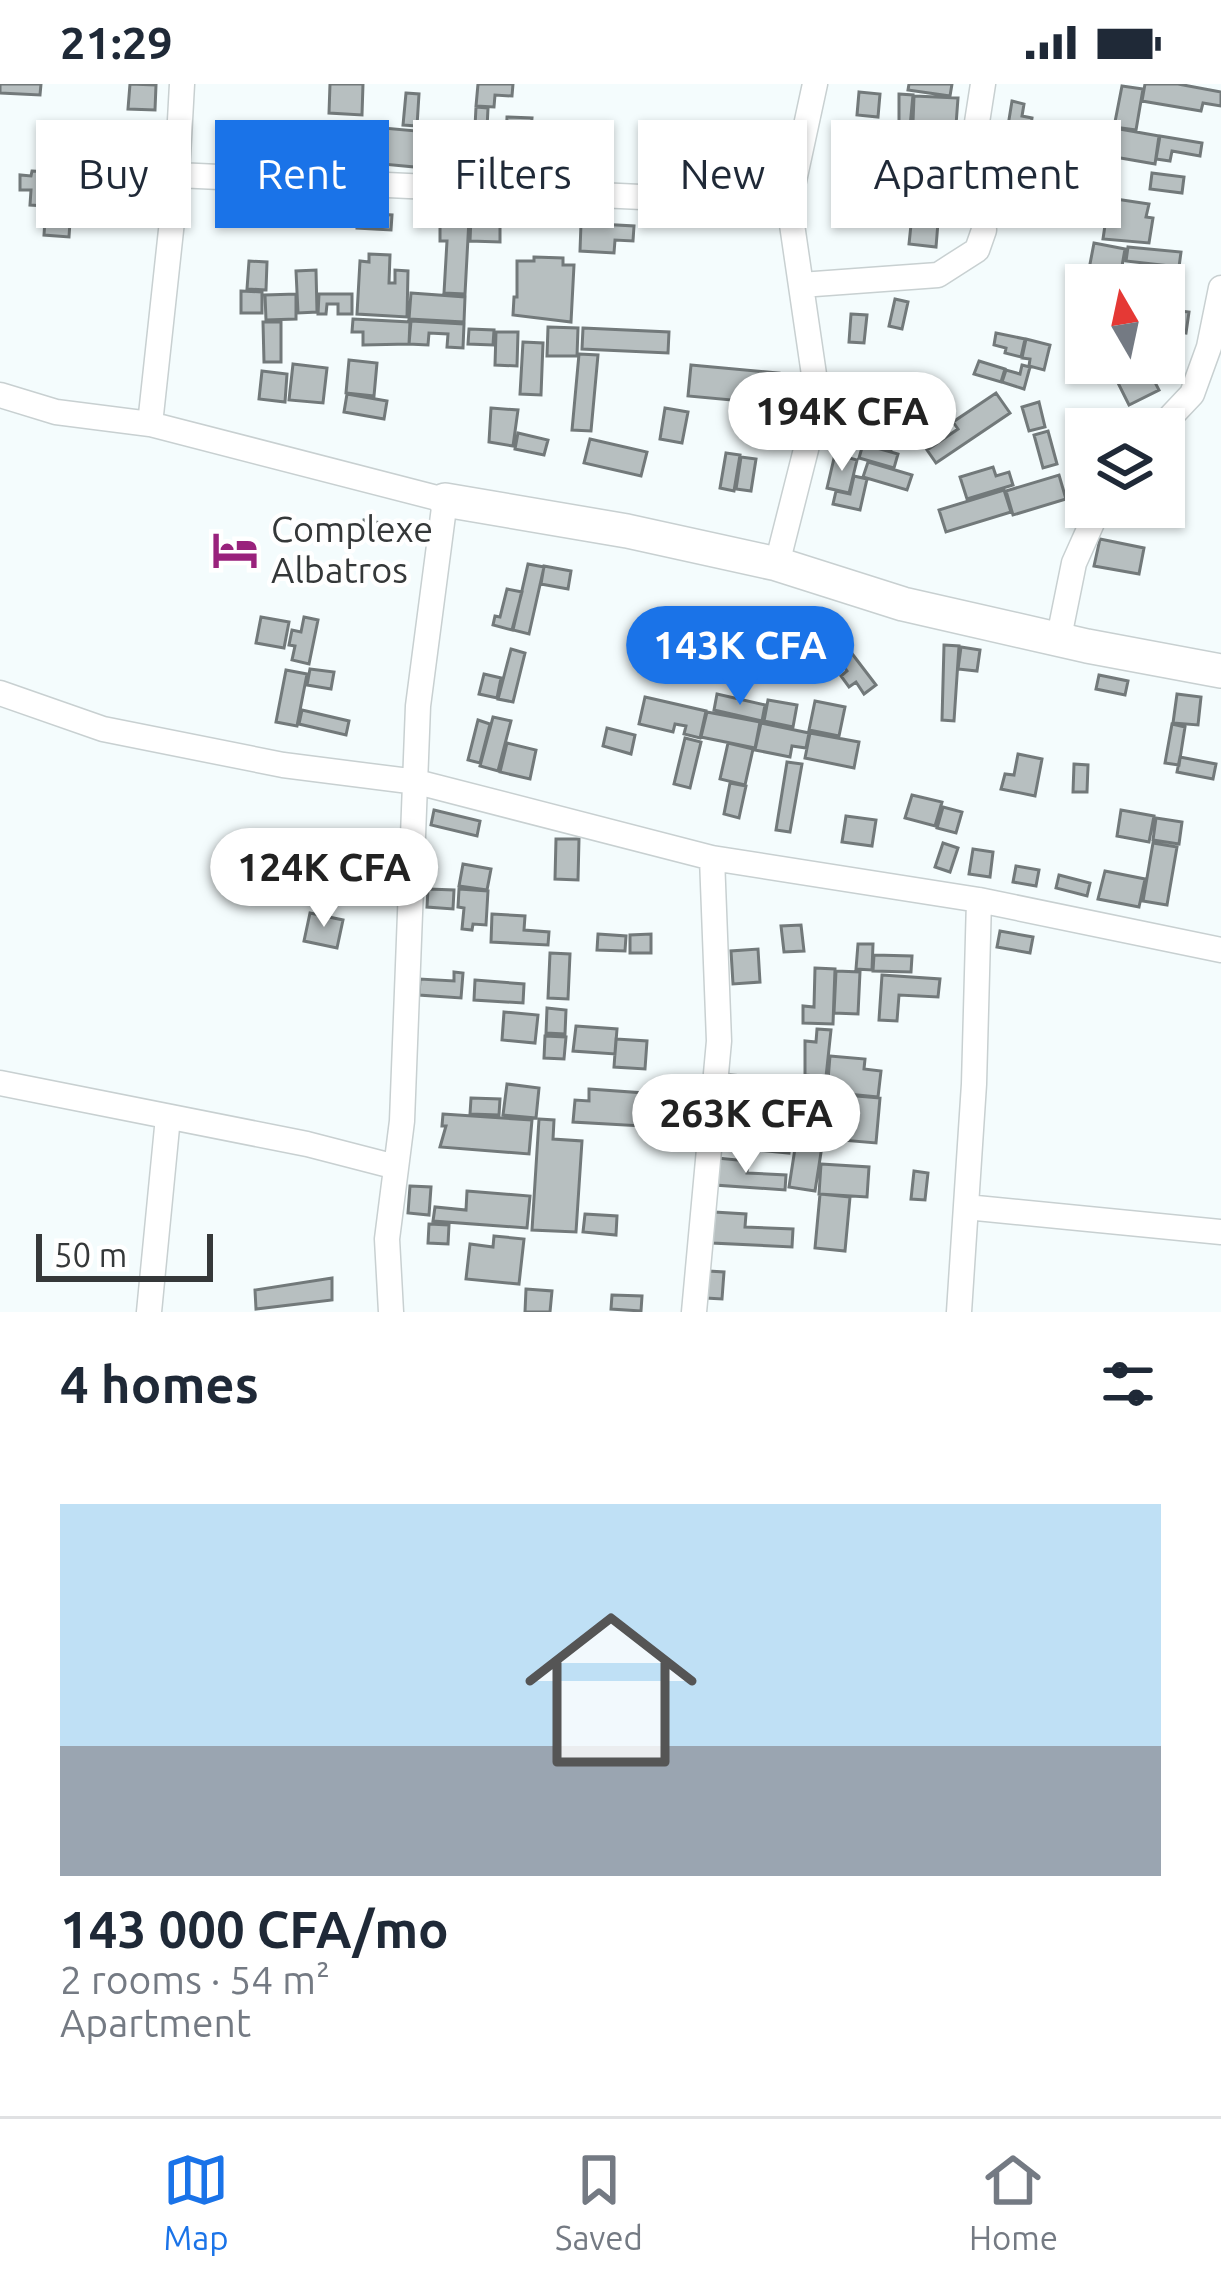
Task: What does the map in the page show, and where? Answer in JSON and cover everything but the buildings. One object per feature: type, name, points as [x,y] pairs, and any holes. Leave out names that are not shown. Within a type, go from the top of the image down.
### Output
[{"type":"street","points":[[180,120],[182,84]]},
{"type":"street","points":[[807,121],[815,84]]},
{"type":"street","points":[[801,285],[938,274],[976,250],[984,230],[975,135],[983,84]]},
{"type":"street","points":[[191,176],[638,198]]},
{"type":"street","points":[[149,424],[171,228]]},
{"type":"street","points":[[777,564],[818,402],[792,228]]},
{"type":"street","points":[[1179,408],[1192,394],[1209,346],[1221,288]]},
{"type":"street","points":[[0,394],[56,412],[149,424],[446,500],[627,531],[777,564],[903,604],[1221,671]]},
{"type":"street","points":[[391,1312],[387,1239],[397,1167],[418,706],[446,500]]},
{"type":"street","points":[[1059,638],[1074,562],[1089,528]]},
{"type":"street","points":[[0,693],[103,730],[283,765],[417,782],[712,857],[979,899],[1221,950]]},
{"type":"street","points":[[694,1312],[719,1041],[712,857]]},
{"type":"street","points":[[959,1312],[974,1084],[979,899]]},
{"type":"street","points":[[0,1083],[307,1144],[397,1167]]},
{"type":"street","points":[[149,1312],[168,1117]]},
{"type":"street","points":[[966,1207],[1221,1232]]},
{"type":"place","name":"Complexe Albatros","points":[[235,550]]}]
